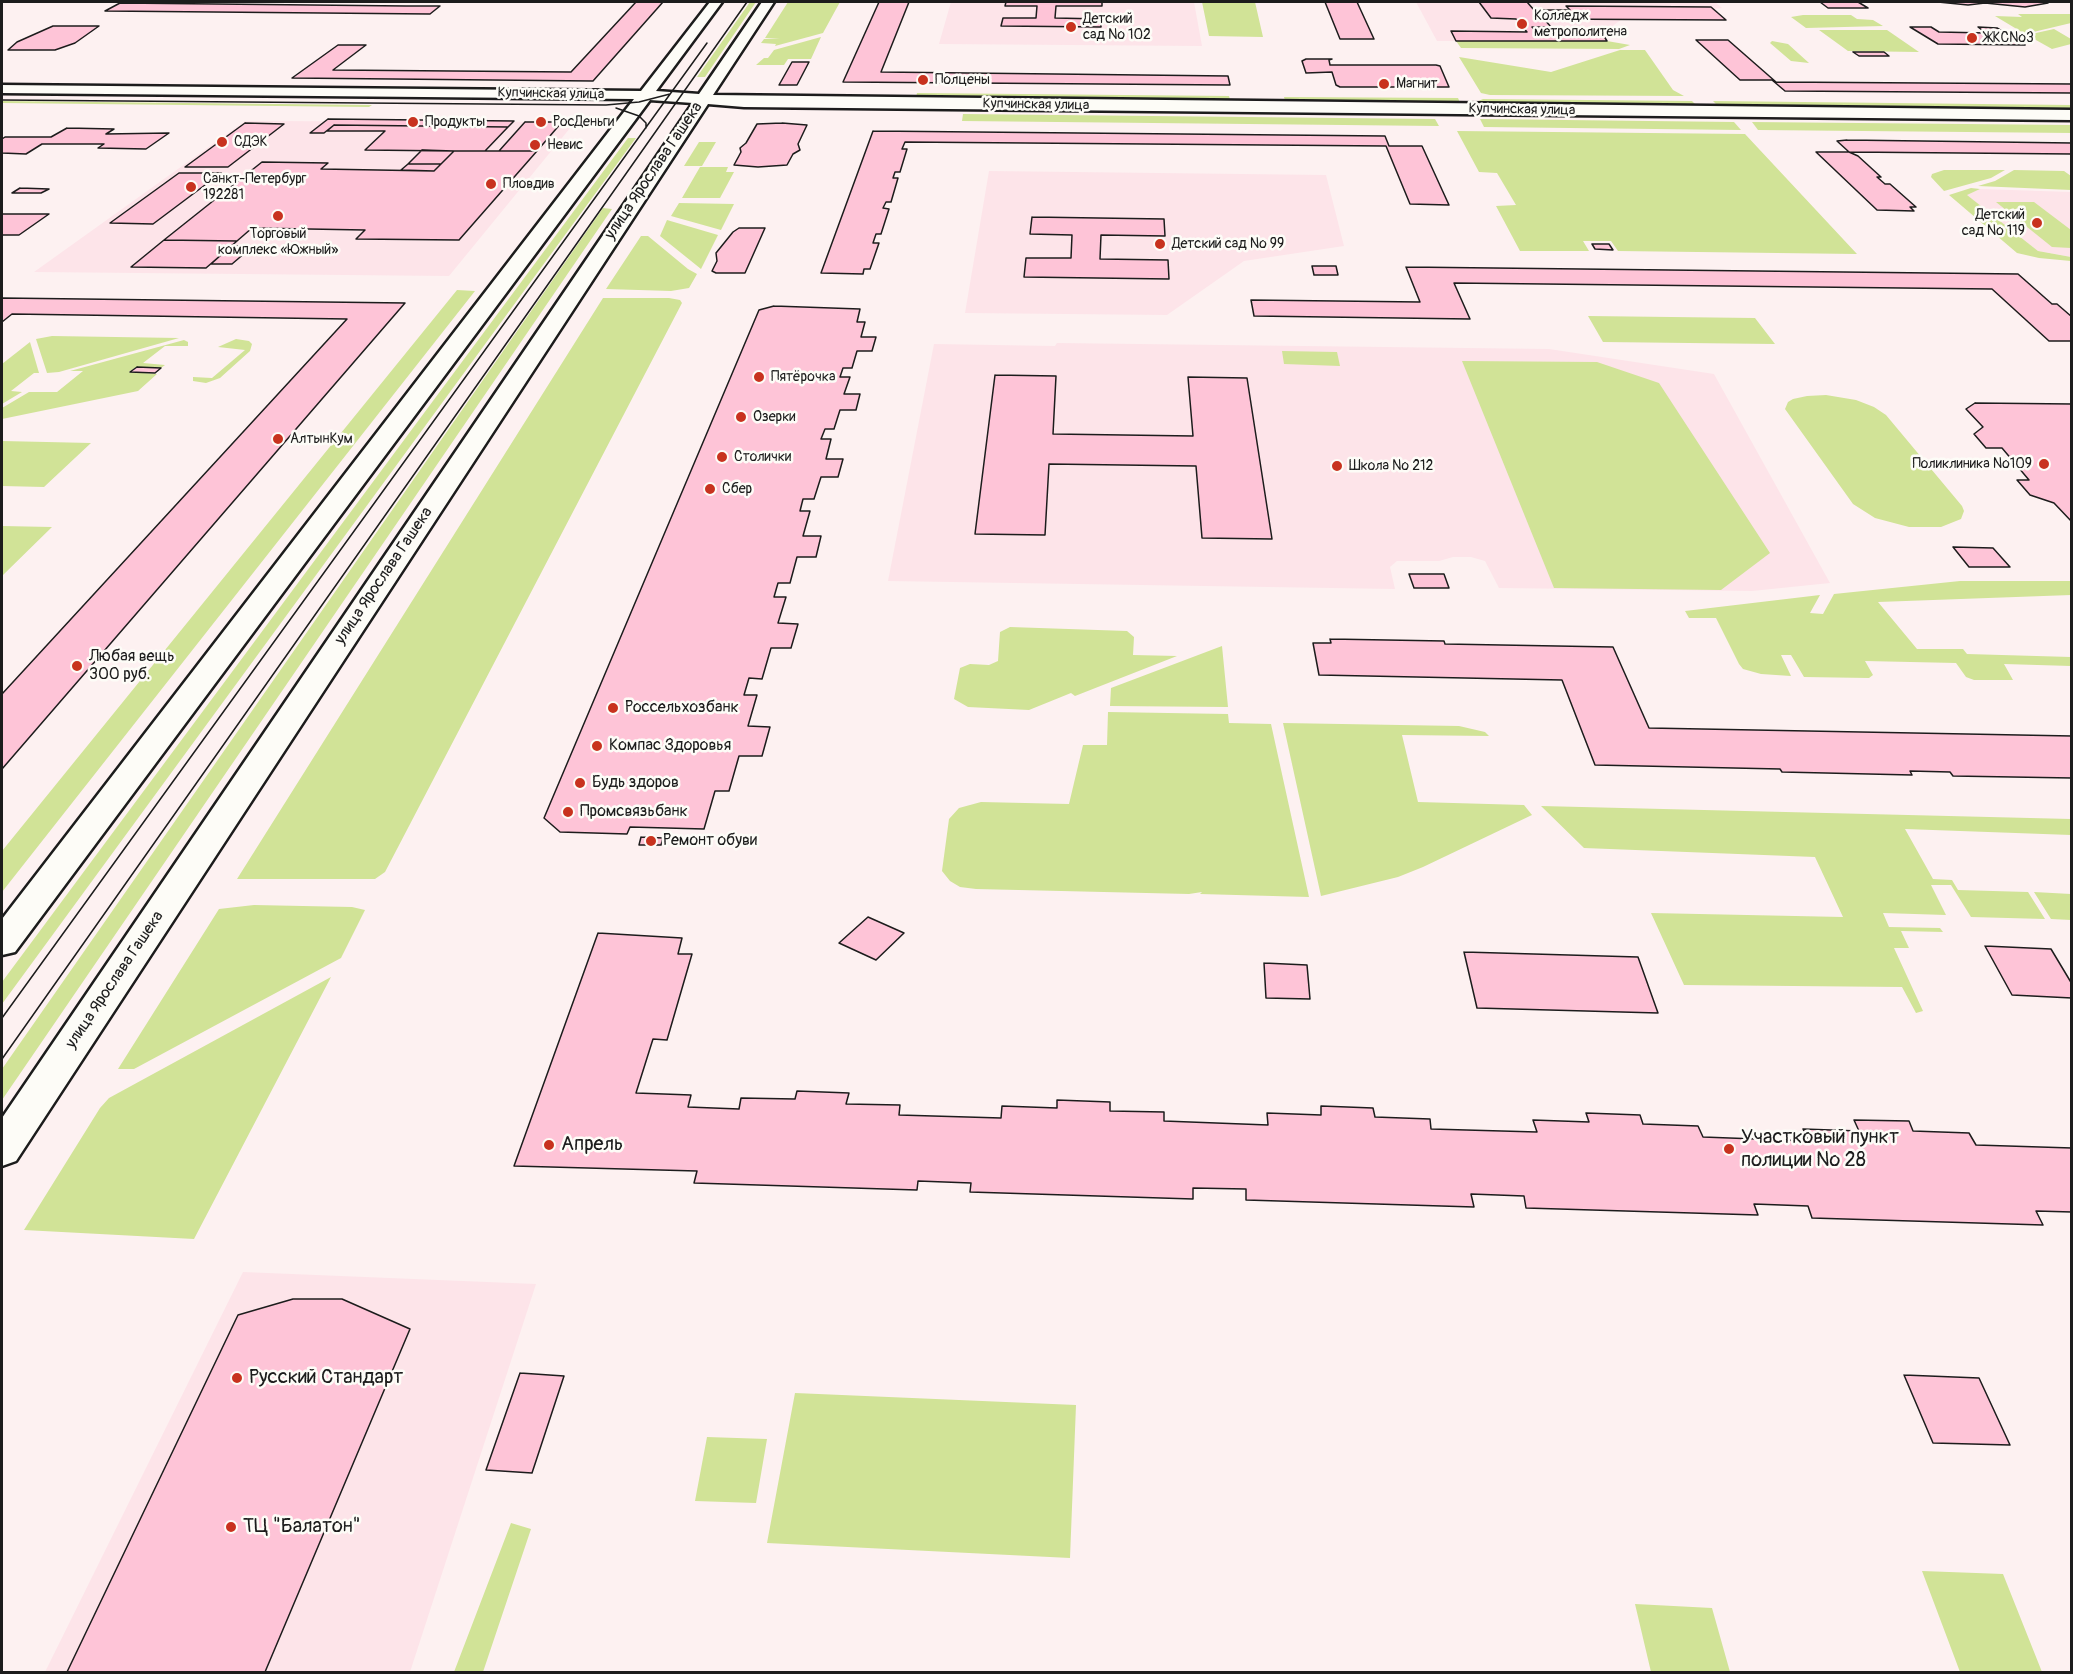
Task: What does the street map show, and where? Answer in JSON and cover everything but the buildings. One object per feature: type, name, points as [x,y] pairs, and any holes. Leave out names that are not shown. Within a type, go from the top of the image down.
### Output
[{"type":"street","points":[[2,943],[496,294],[640,109],[716,2]]},
{"type":"street","name":"улица Ярослава Гашека","points":[[2,1150],[768,2]]},
{"type":"street","name":"Купчинская улица","points":[[2,89],[640,109],[769,102],[2072,115]]},
{"type":"street","name":"Купчинская улица","points":[[640,109],[698,105],[740,108],[2072,122]]},
{"type":"shaded area","name":"Детский сад № 102","points":[[951,2],[1194,2],[1202,46],[939,44]]},
{"type":"shaded area","name":"Колледж метрополитена","points":[[1416,2],[1715,2],[1722,8],[1714,9],[1726,20],[1622,19],[1603,33],[1607,41],[1437,41]]},
{"type":"shaded area","points":[[245,121],[575,122],[449,276],[34,272]]},
{"type":"shaded area","name":"Детский сад № 99","points":[[989,171],[1326,175],[1344,246],[1244,261],[1167,315],[965,313]]},
{"type":"shaded area","name":"Детский сад № 119","points":[[1980,189],[2071,192],[2071,257],[2038,251],[1966,195]]},
{"type":"shaded area","name":"Школа № 212","points":[[1057,343],[1549,349],[1714,374],[1830,583],[1752,591],[1499,588],[1485,561],[1471,557],[1453,557],[1439,561],[1397,561],[1390,567],[1395,589],[888,581],[934,344],[1055,346]]},
{"type":"shaded area","points":[[243,1272],[536,1284],[410,1672],[45,1672]]},
{"type":"green space","points":[[750,2],[756,2],[705,77],[697,77]]},
{"type":"green space","points":[[788,2],[840,2],[823,33],[775,46],[776,44],[761,43],[764,39],[780,39],[765,38]]},
{"type":"green space","points":[[1202,2],[1255,2],[1263,37],[1209,36]]},
{"type":"green space","points":[[2018,14],[2071,14],[2071,23],[2025,34],[1995,16],[2022,17]]},
{"type":"green space","points":[[1851,15],[1857,19],[1873,20],[1883,26],[1806,28],[1791,17]]},
{"type":"green space","points":[[2054,29],[2071,39],[2071,44],[2052,49],[2027,35]]},
{"type":"green space","points":[[1819,30],[1887,30],[1919,52],[1848,51]]},
{"type":"green space","points":[[821,37],[811,59],[788,59],[784,65],[756,65],[764,58],[768,58],[774,50]]},
{"type":"green space","points":[[1456,41],[1607,41],[1630,45],[1619,49],[1461,48]]},
{"type":"green space","points":[[1772,41],[1788,44],[1809,63],[1791,61],[1770,43]]},
{"type":"green space","points":[[1620,50],[1645,50],[1673,90],[1684,96],[1490,95],[1481,93],[1459,57],[1551,72]]},
{"type":"green space","points":[[2,92],[382,96],[379,98],[2,95]]},
{"type":"green space","points":[[917,93],[1229,96],[1231,103],[915,101]]},
{"type":"green space","points":[[1284,97],[1458,98],[1461,105],[1286,104]]},
{"type":"green space","points":[[1483,99],[1692,101],[1699,108],[1474,103]]},
{"type":"green space","points":[[2,101],[372,105],[369,107],[2,103]]},
{"type":"green space","points":[[1713,101],[2071,105],[2072,112],[1720,108]]},
{"type":"green space","points":[[963,114],[1435,119],[1439,126],[962,121]]},
{"type":"green space","points":[[1480,119],[1734,122],[1741,130],[1484,127]]},
{"type":"green space","points":[[1752,122],[2071,125],[2072,133],[1758,130]]},
{"type":"green space","points":[[1457,131],[1745,134],[1857,254],[1618,251],[1611,241],[1583,241],[1589,251],[1520,251],[1496,206],[1516,205],[1497,173],[1479,172]]},
{"type":"green space","points":[[628,138],[636,138],[2,1004],[2,982]]},
{"type":"green space","points":[[699,142],[716,142],[702,166],[684,166]]},
{"type":"green space","points":[[700,167],[728,167],[726,172],[734,172],[720,198],[682,198]]},
{"type":"green space","points":[[1944,170],[2005,170],[1991,178],[1944,191],[1931,177],[1932,174]]},
{"type":"green space","points":[[2014,170],[2064,171],[2071,176],[2071,190],[1978,186],[1995,181]]},
{"type":"green space","points":[[1971,188],[1980,189],[1967,195],[2038,251],[2071,257],[2071,261],[2017,253],[1949,195]]},
{"type":"green space","points":[[1996,202],[2034,202],[2071,230],[2071,248],[2052,247]]},
{"type":"green space","points":[[679,203],[734,204],[721,230],[671,216]]},
{"type":"green space","points":[[603,208],[612,209],[2,1100],[2,1069]]},
{"type":"green space","points":[[667,220],[718,235],[701,269],[660,236]]},
{"type":"green space","points":[[641,236],[648,236],[697,274],[689,288],[671,291],[606,289]]},
{"type":"green space","points":[[457,290],[475,291],[2,892],[2,851]]},
{"type":"green space","points":[[603,298],[669,298],[680,300],[682,303],[385,872],[375,879],[237,879]]},
{"type":"green space","points":[[1588,316],[1755,318],[1775,344],[1603,342]]},
{"type":"green space","points":[[52,336],[179,338],[59,372],[47,373],[36,339]]},
{"type":"green space","points":[[236,339],[249,341],[252,344],[250,351],[220,378],[206,383],[193,381],[193,377],[212,378],[245,350],[218,347]]},
{"type":"green space","points":[[184,340],[188,342],[188,346],[165,346],[143,363],[165,365],[161,368],[136,367],[129,372],[157,374],[138,391],[2,419],[2,408],[29,392],[57,392],[83,371],[70,371]]},
{"type":"green space","points":[[30,342],[39,373],[34,373],[11,391],[22,392],[2,404],[2,364]]},
{"type":"green space","points":[[1282,351],[1337,352],[1340,366],[1284,364]]},
{"type":"green space","points":[[1462,361],[1597,362],[1659,383],[1770,553],[1721,590],[1554,588]]},
{"type":"green space","points":[[1826,395],[1856,400],[1886,415],[1962,506],[1964,511],[1961,519],[1941,527],[1909,527],[1875,518],[1853,504],[1785,409],[1788,402],[1793,399]]},
{"type":"green space","points":[[2,441],[91,443],[44,487],[2,486]]},
{"type":"green space","points":[[2,526],[52,527],[2,576]]},
{"type":"green space","points":[[1960,581],[2071,581],[2071,595],[1878,602],[1917,649],[1963,649],[1967,654],[2071,657],[2071,666],[2004,664],[2013,680],[1974,680],[1966,677],[1956,663],[1865,661],[1873,675],[1869,678],[1804,677],[1791,655],[1781,655],[1791,676],[1761,674],[1743,669],[1716,618],[1689,618],[1685,611],[1820,595],[1810,613],[1823,614],[1834,594]]},
{"type":"green space","points":[[1010,627],[1127,631],[1134,637],[1133,655],[1177,656],[1075,696],[1071,693],[1029,710],[968,707],[954,699],[960,668],[970,664],[989,665],[998,661],[1000,632]]},
{"type":"green space","points":[[1222,646],[1228,707],[1110,706],[1111,688]]},
{"type":"green space","points":[[1108,712],[1228,714],[1229,723],[1271,724],[1309,897],[1200,894],[1202,892],[1189,894],[976,889],[960,887],[950,881],[942,871],[949,819],[959,808],[981,802],[1069,804],[1083,745],[1107,745]]},
{"type":"green space","points":[[1283,723],[1459,726],[1485,732],[1489,736],[1402,735],[1418,802],[1524,805],[1532,815],[1398,877],[1321,896]]},
{"type":"green space","points":[[1541,806],[2071,819],[2071,835],[1905,829],[1933,879],[1952,880],[1958,890],[2028,892],[2045,919],[1971,917],[1951,885],[1931,885],[1946,915],[1883,913],[1889,927],[1940,928],[1943,932],[1901,931],[1909,948],[1894,948],[1923,1011],[1916,1013],[1902,987],[1684,985],[1651,913],[1843,917],[1815,857],[1584,848]]},
{"type":"green space","points":[[2034,892],[2071,894],[2071,920],[2051,919]]},
{"type":"green space","points":[[254,905],[352,907],[365,910],[341,958],[134,1069],[118,1069],[219,909]]},
{"type":"green space","points":[[331,977],[194,1239],[24,1230],[100,1108],[109,1098]]},
{"type":"green space","points":[[795,1393],[1076,1405],[1070,1558],[767,1543]]},
{"type":"green space","points":[[707,1437],[767,1439],[756,1503],[695,1501]]},
{"type":"green space","points":[[511,1523],[531,1529],[483,1672],[454,1672]]},
{"type":"green space","points":[[1922,1571],[2003,1574],[2042,1672],[1960,1672]]},
{"type":"green space","points":[[1635,1604],[1712,1608],[1730,1672],[1651,1672]]},
{"type":"tram line","points":[[2,1059],[747,2]]},
{"type":"tram line","points":[[646,127],[707,43]]},
{"type":"tram line","points":[[2,100],[606,105],[639,102],[670,94]]},
{"type":"tram line","points":[[616,108],[639,116],[646,123],[646,127]]},
{"type":"tram line","points":[[2,1018],[646,127]]},
{"type":"place","name":"Колледж метрополитена","points":[[1522,24]]},
{"type":"place","name":"Детский сад № 102","points":[[1071,27]]},
{"type":"place","name":"ЖКС№3","points":[[1972,38]]},
{"type":"place","name":"Полцены","points":[[923,80]]},
{"type":"place","name":"Магнит","points":[[1384,84]]},
{"type":"place","name":"Продукты","points":[[413,122]]},
{"type":"place","name":"РосДеньги","points":[[541,122]]},
{"type":"place","name":"СДЭК","points":[[222,142]]},
{"type":"place","name":"Невис","points":[[535,145]]},
{"type":"place","name":"Пловдив","points":[[491,184]]},
{"type":"place","name":"Санкт-Петербург 192281","points":[[191,187]]},
{"type":"place","name":"Торговый комплекс «Южный»","points":[[278,216]]},
{"type":"place","name":"Детский сад № 119","points":[[2037,223]]},
{"type":"place","name":"Детский сад № 99","points":[[1160,244]]},
{"type":"place","name":"Пятёрочка","points":[[759,377]]},
{"type":"place","name":"Озерки","points":[[741,417]]},
{"type":"place","name":"АлтынКум","points":[[278,439]]},
{"type":"place","name":"Столички","points":[[722,457]]},
{"type":"place","name":"Поликлиника №109","points":[[2044,464]]},
{"type":"place","name":"Школа № 212","points":[[1337,466]]},
{"type":"place","name":"Сбер","points":[[710,489]]},
{"type":"place","name":"Любая вещь 300 руб.","points":[[77,666]]},
{"type":"place","name":"Россельхозбанк","points":[[613,708]]},
{"type":"place","name":"Компас Здоровья","points":[[597,746]]},
{"type":"place","name":"Будь здоров","points":[[580,783]]},
{"type":"place","name":"Промсвязьбанк","points":[[568,812]]},
{"type":"place","name":"Ремонт обуви","points":[[651,841]]},
{"type":"place","name":"Апрель","points":[[549,1145]]},
{"type":"place","name":"Участковый пункт полиции № 28","points":[[1729,1149]]},
{"type":"place","name":"Русский Стандарт","points":[[237,1378]]},
{"type":"place","name":"ТЦ \"Балатон\"","points":[[231,1527]]}]
